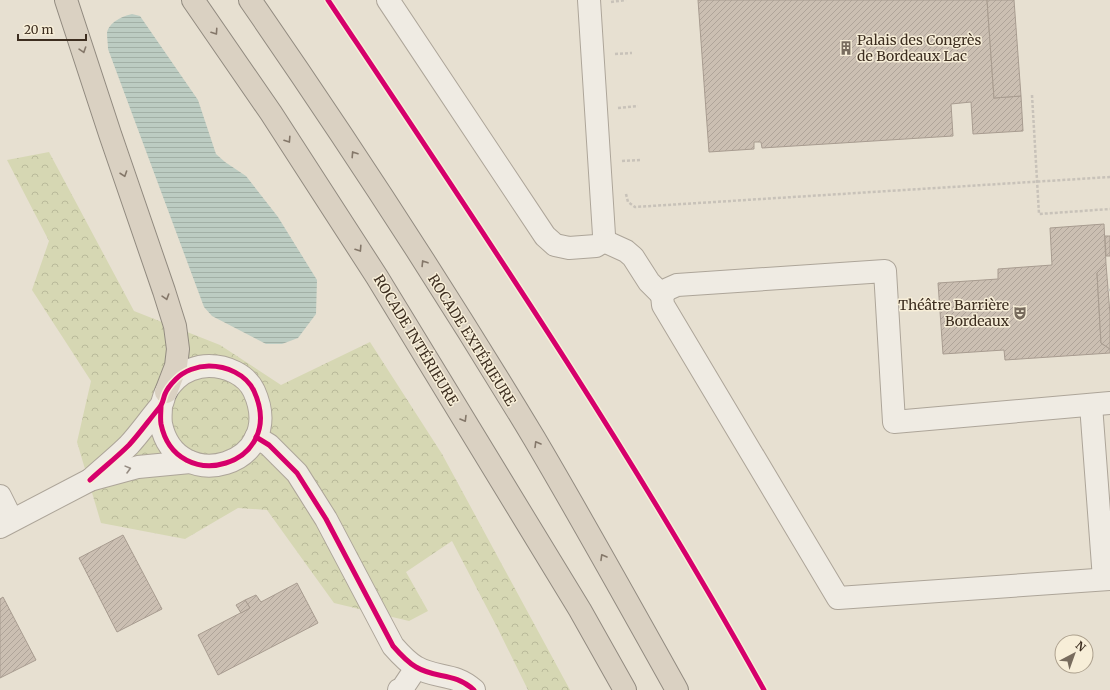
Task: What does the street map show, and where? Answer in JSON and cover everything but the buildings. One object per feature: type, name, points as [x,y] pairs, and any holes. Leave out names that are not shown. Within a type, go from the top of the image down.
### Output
[{"type":"highway","points":[[66,0],[110,134],[164,290],[174,326],[178,349],[176,366],[164,399]]},
{"type":"highway","name":"ROCADE INTÉRIEURE","points":[[193,0],[271,114],[377,277],[580,610],[625,690]]},
{"type":"highway","name":"ROCADE EXTÉRIEURE","points":[[250,0],[327,113],[474,342],[537,444],[677,690]]},
{"type":"highway","points":[[622,591],[686,690]]},
{"type":"highway","points":[[580,610],[617,690]]},
{"type":"street","points":[[388,0],[545,236],[555,245],[569,248],[596,246],[604,241]]},
{"type":"street","points":[[589,0],[602,188],[604,241]]},
{"type":"street","points":[[604,241],[626,251],[633,257],[649,282],[662,296],[663,305],[838,598],[1107,579],[1100,404],[894,422],[885,271],[677,285],[668,289],[662,296]]},
{"type":"street","points":[[0,496],[6,523],[90,480],[138,467],[190,462],[205,466],[221,465],[235,460],[248,450],[256,437],[261,420],[259,403],[252,387],[240,375],[225,368],[207,366],[191,369],[176,379],[164,399],[128,446],[90,480]]},
{"type":"street","points":[[164,399],[161,423],[166,439],[176,452],[190,462]]},
{"type":"street","points":[[256,437],[269,445],[297,473],[326,519],[393,646],[403,658],[416,668],[455,678],[467,684],[474,690]]},
{"type":"street","points":[[399,690],[402,689],[416,668]]},
{"type":"path","points":[[611,0],[612,9]]},
{"type":"path","points":[[615,47],[615,54]]},
{"type":"path","points":[[1032,95],[1039,214],[1110,209]]},
{"type":"path","points":[[618,100],[619,115]]},
{"type":"path","points":[[622,154],[623,168]]},
{"type":"path","points":[[624,187],[628,202],[635,207],[1110,177]]},
{"type":"green space","points":[[49,152],[134,311],[220,345],[281,385],[370,342],[442,454],[570,690],[528,690],[452,541],[406,572],[428,611],[409,621],[334,603],[267,510],[238,508],[185,539],[101,523],[77,442],[91,381],[32,290],[49,241],[7,160]]},
{"type":"shaded area","points":[[132,14],[140,16],[198,100],[216,154],[246,176],[278,217],[317,280],[316,314],[298,338],[282,344],[266,344],[212,316],[204,307],[108,49],[107,33],[110,26],[121,18]]},
{"type":"cycle path","points":[[328,0],[498,255],[608,427],[714,601],[764,690]]},
{"type":"cycle path","points":[[90,480],[129,445],[160,406],[166,392],[174,381],[187,371],[195,368],[215,366],[229,369],[246,380],[254,391],[260,417],[256,438],[243,454],[226,463],[206,465],[187,460],[171,447],[161,424],[161,406]]},
{"type":"cycle path","points":[[256,437],[269,445],[297,473],[326,519],[393,646],[401,655],[423,671],[459,680],[474,690]]},
{"type":"place","name":"Palais des Congrès de Bordeaux Lac","points":[[846,48]]},
{"type":"place","name":"Théâtre Barrière Bordeaux","points":[[1020,313]]}]
